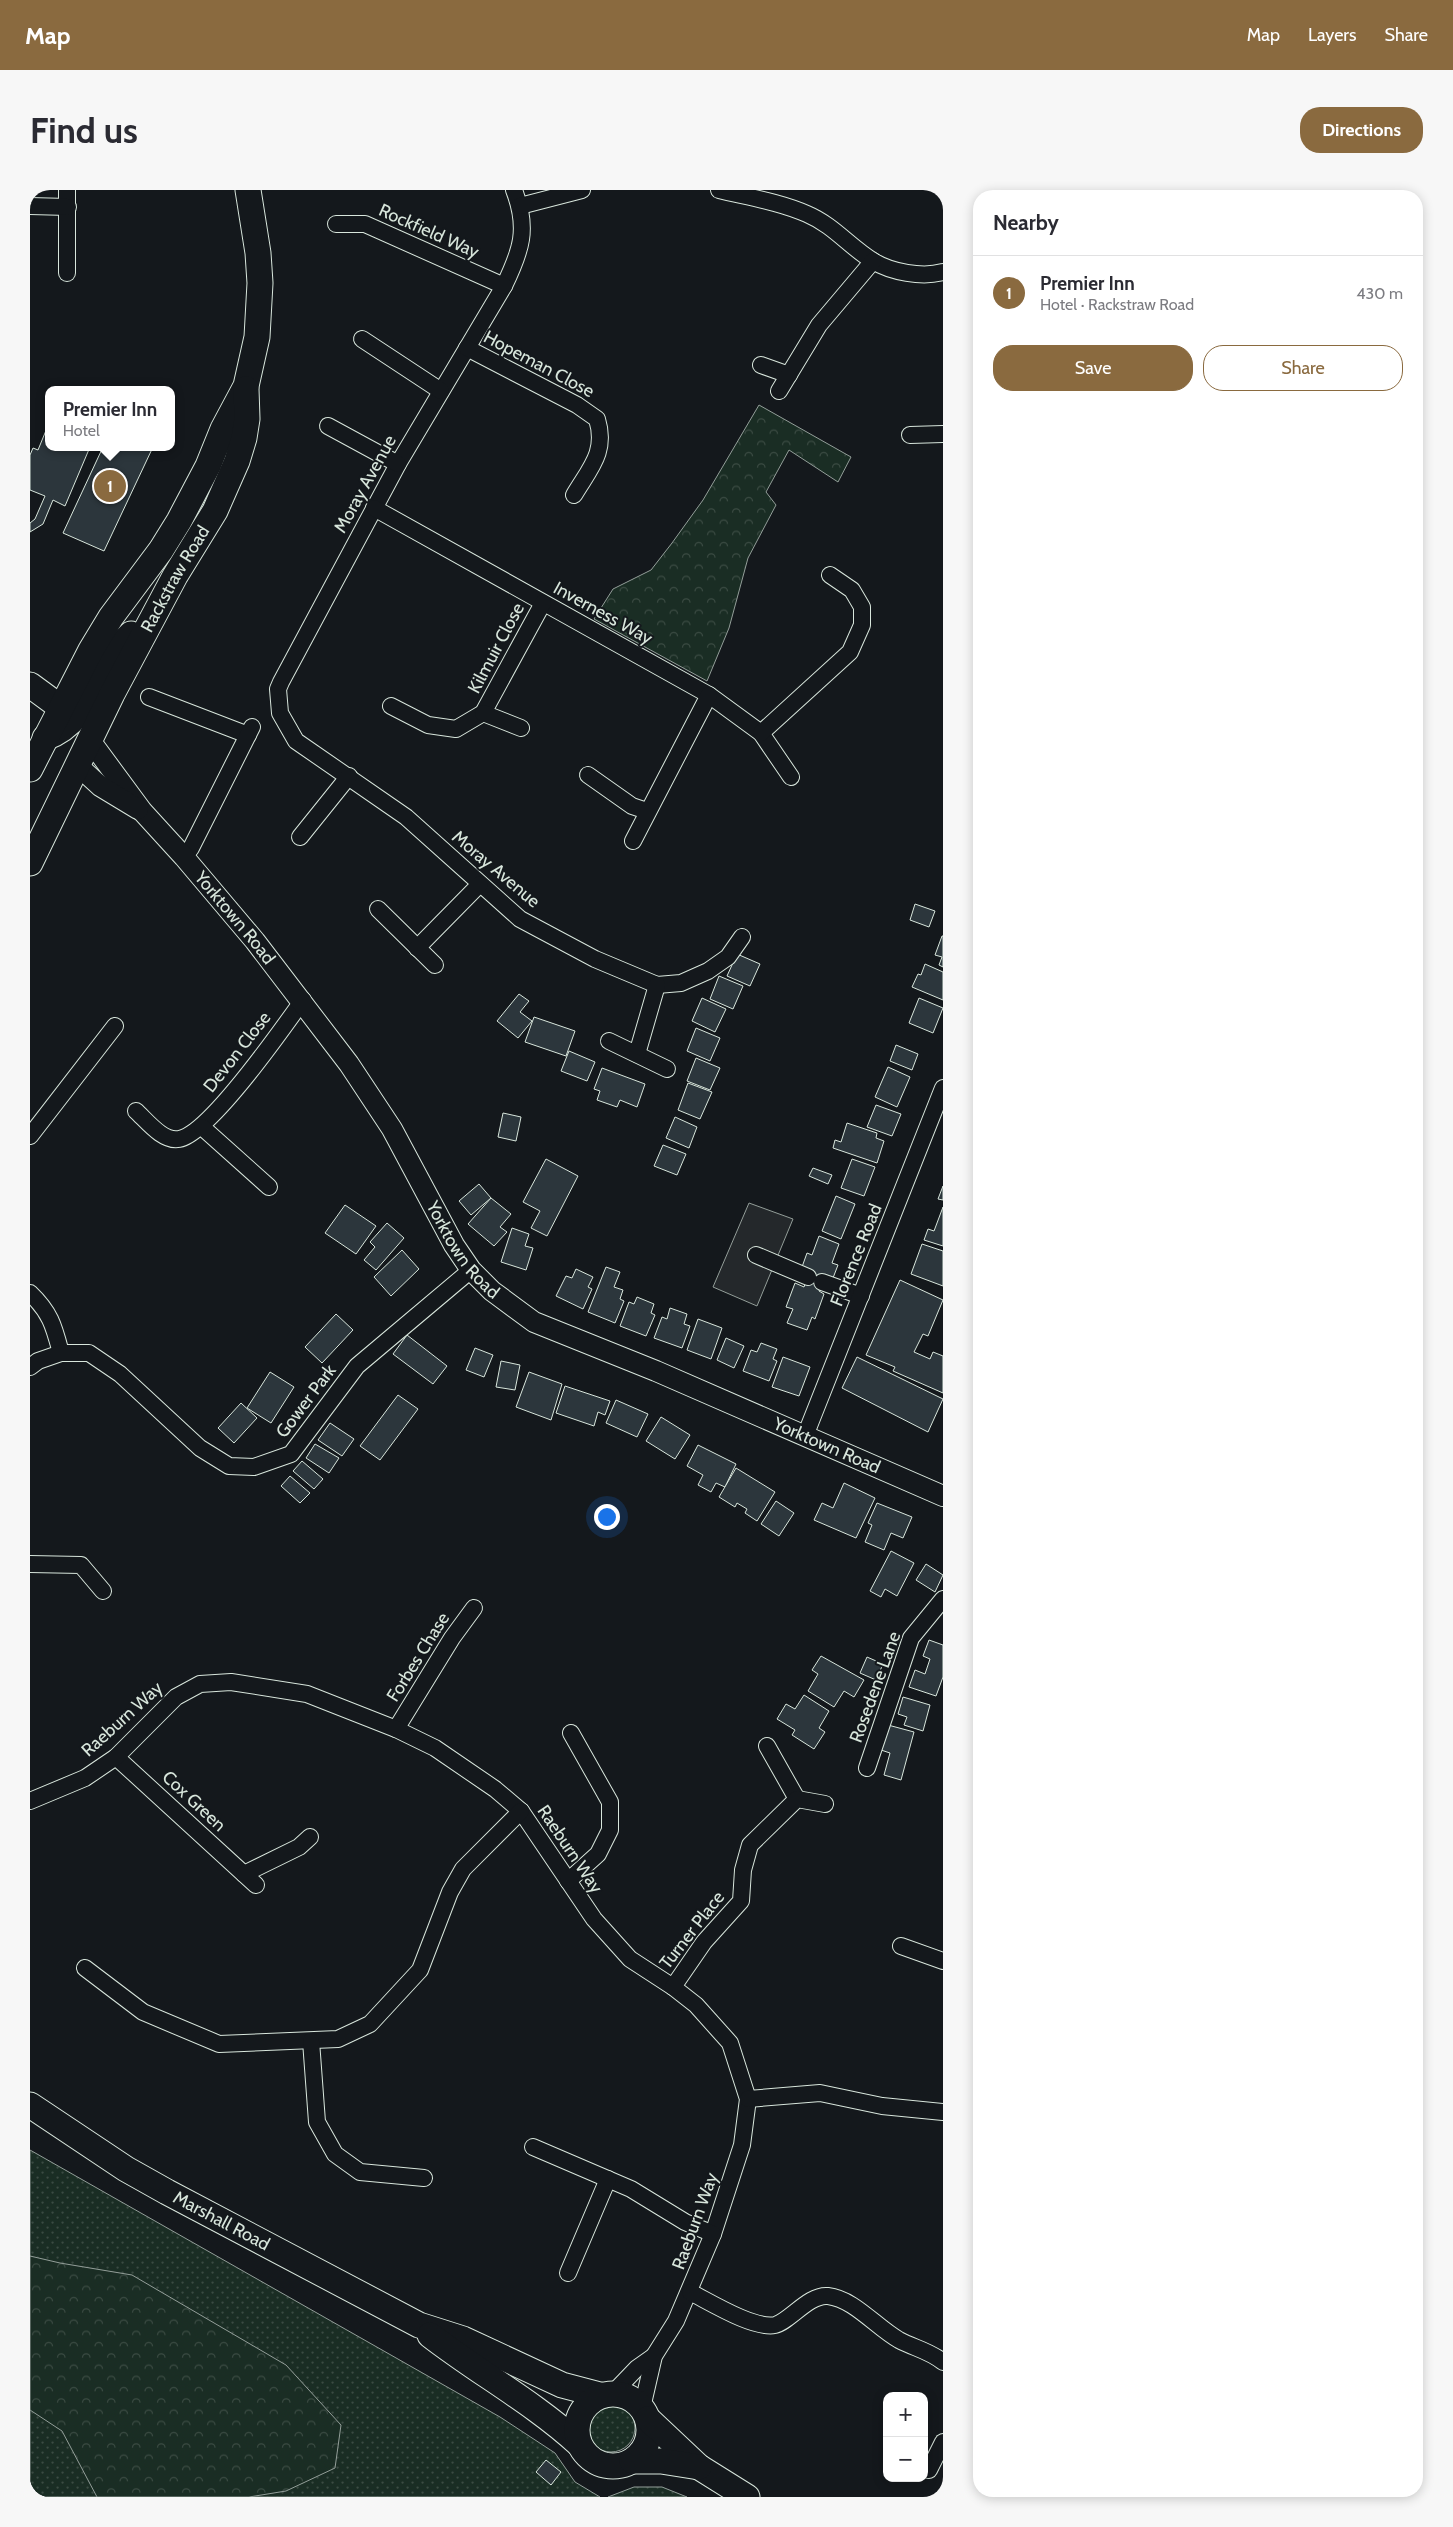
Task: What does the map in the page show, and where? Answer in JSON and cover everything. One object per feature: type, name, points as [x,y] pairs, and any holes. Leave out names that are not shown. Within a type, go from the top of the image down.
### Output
[{"type":"main road","name":"Rackstraw Road","points":[[66,714],[111,617],[161,550],[179,521],[246,386],[257,337],[260,283],[248,190]]},
{"type":"main road","name":"Rackstraw Road","points":[[76,764],[175,576],[215,511],[237,461],[247,420],[246,386]]},
{"type":"main road","points":[[30,770],[38,732],[66,714],[128,637],[156,612]]},
{"type":"main road","name":"Yorktown Road","points":[[30,686],[66,714],[89,739]]},
{"type":"main road","name":"Yorktown Road","points":[[38,732],[76,764]]},
{"type":"main road","points":[[30,863],[76,764]]},
{"type":"main road","name":"Marshall Road","points":[[30,2105],[95,2149],[158,2188],[419,2325],[463,2339],[562,2386],[607,2394]]},
{"type":"main road","name":"Marshall Road","points":[[419,2325],[458,2356],[536,2408],[580,2444]]},
{"type":"main road","points":[[645,2414],[648,2441],[642,2453],[632,2461],[619,2466],[600,2464],[588,2456],[580,2444],[577,2428],[581,2413],[589,2402],[607,2394],[631,2398],[699,2467],[747,2497]]},
{"type":"main road","points":[[632,2461],[661,2461],[699,2467]]},
{"type":"street","points":[[67,190],[68,273]]},
{"type":"street","name":"Moray Avenue","points":[[514,190],[520,206],[521,244],[518,256],[504,286],[398,464],[278,689],[280,713],[296,741],[406,817],[520,919],[595,959],[657,985],[681,983],[708,971],[728,957],[742,938]]},
{"type":"street","points":[[520,206],[582,190]]},
{"type":"street","points":[[719,190],[808,214],[837,231],[873,261],[900,272],[934,274],[943,272]]},
{"type":"street","points":[[30,206],[68,207]]},
{"type":"street","name":"Rockfield Way","points":[[336,224],[365,224],[504,286]]},
{"type":"street","points":[[779,391],[818,325],[873,261]]},
{"type":"street","points":[[362,339],[441,390]]},
{"type":"street","name":"Hopeman Close","points":[[467,348],[578,404],[597,419],[602,442],[598,454],[574,495]]},
{"type":"street","points":[[761,365],[789,375]]},
{"type":"street","points":[[328,426],[398,464]]},
{"type":"street","points":[[910,435],[943,434]]},
{"type":"street","name":"Inverness Way","points":[[374,508],[709,696],[761,733],[791,777]]},
{"type":"street","points":[[761,733],[850,652],[862,625],[862,607],[852,590],[830,575]]},
{"type":"street","name":"Kilmuir Close","points":[[391,706],[428,725],[456,729],[484,713],[543,603]]},
{"type":"street","points":[[633,841],[647,811],[709,696]]},
{"type":"street","points":[[149,697],[250,731],[191,848],[184,857]]},
{"type":"street","name":"Kilmuir Close","points":[[484,713],[521,728]]},
{"type":"street","name":"Yorktown Road","points":[[89,739],[142,811],[184,857],[302,1000],[349,1064],[392,1129],[454,1245],[472,1270],[492,1291],[534,1322],[664,1374],[943,1496]]},
{"type":"street","name":"Yorktown Road","points":[[76,764],[100,786],[142,811]]},
{"type":"street","points":[[588,775],[632,806],[647,811]]},
{"type":"street","points":[[300,837],[349,776]]},
{"type":"street","points":[[417,948],[480,884]]},
{"type":"street","points":[[378,909],[435,965]]},
{"type":"street","points":[[637,1054],[657,985]]},
{"type":"street","name":"Devon Close","points":[[136,1111],[165,1137],[179,1139],[202,1127],[215,1113],[302,1000]]},
{"type":"street","points":[[30,1136],[115,1026]]},
{"type":"street","points":[[609,1041],[667,1069]]},
{"type":"street","name":"Florence Road","points":[[805,1436],[943,1088]]},
{"type":"street","points":[[202,1127],[269,1187]]},
{"type":"street","points":[[756,1255],[815,1280],[861,1296]]},
{"type":"street","name":"Gower Park","points":[[30,1367],[61,1353],[89,1353],[120,1374],[200,1448],[229,1466],[254,1467],[291,1454],[357,1366],[472,1270]]},
{"type":"street","points":[[30,1293],[44,1306],[52,1321],[61,1353]]},
{"type":"street","points":[[30,1564],[80,1565],[103,1591]]},
{"type":"street","name":"Rosedene Lane","points":[[866,1768],[911,1638],[943,1599]]},
{"type":"street","name":"Forbes Chase","points":[[396,1729],[452,1638],[474,1608]]},
{"type":"street","name":"Raeburn Way","points":[[30,1800],[85,1778],[116,1757],[176,1697],[200,1684],[231,1682],[307,1694],[396,1729],[435,1748],[495,1789],[521,1811],[594,1919],[630,1959],[673,1986],[696,2005],[730,2043],[748,2099],[742,2145],[713,2234],[690,2292],[676,2321],[654,2356],[607,2394]]},
{"type":"street","points":[[568,1881],[598,1854],[610,1830],[610,1802],[572,1733]]},
{"type":"street","points":[[767,1746],[797,1799],[825,1804]]},
{"type":"street","name":"Cox Green","points":[[116,1757],[250,1880],[299,1847],[310,1837]]},
{"type":"street","name":"Turner Place","points":[[673,1986],[704,1942],[741,1901],[743,1870],[750,1845],[797,1799]]},
{"type":"street","points":[[85,1968],[143,2012],[219,2044],[311,2042],[338,2039],[370,2024],[420,1970],[450,1892],[463,1869],[521,1811]]},
{"type":"street","points":[[901,1946],[943,1961]]},
{"type":"street","points":[[311,2042],[318,2122],[336,2154],[360,2172],[424,2178]]},
{"type":"street","points":[[748,2099],[820,2093],[882,2106],[943,2112]]},
{"type":"street","points":[[533,2147],[631,2189],[684,2222],[713,2234]]},
{"type":"street","points":[[568,2273],[608,2179]]},
{"type":"street","points":[[690,2292],[750,2320],[776,2325],[811,2302],[826,2296],[841,2300],[899,2340],[935,2356],[943,2362]]},
{"type":"street","name":"Raeburn Way","points":[[645,2414],[654,2356]]},
{"type":"street","points":[[929,2470],[943,2442]]},
{"type":"green space","points":[[759,405],[851,457],[838,482],[789,450],[766,492],[776,505],[748,558],[729,628],[707,681],[594,619],[613,589],[651,570],[672,543],[703,500]]},
{"type":"green space","points":[[30,2150],[500,2417],[555,2453],[575,2482],[600,2497],[30,2497]]},
{"type":"green space","points":[[30,2256],[132,2275],[286,2365],[341,2425],[335,2468],[286,2491],[249,2497],[97,2497],[62,2431],[30,2410]]},
{"type":"green space","points":[[606,2404],[616,2404],[628,2411],[635,2423],[635,2433],[628,2445],[616,2452],[606,2452],[598,2448],[591,2441],[587,2433],[587,2423],[591,2415],[598,2408]]},
{"type":"green space","points":[[634,2487],[662,2487],[687,2497],[608,2497]]},
{"type":"shaded area","points":[[749,1203],[793,1219],[757,1306],[713,1287]]},
{"type":"building","points":[[45,433],[45,451],[88,451],[65,506],[53,500],[43,524],[30,532],[30,523],[35,519],[45,496],[30,490],[30,455],[33,448],[38,450]]},
{"type":"building","points":[[101,451],[151,451],[104,551],[63,533]]},
{"type":"building","points":[[915,904],[935,911],[929,927],[910,920]]},
{"type":"building","points":[[942,936],[943,967],[939,965],[942,957],[935,955]]},
{"type":"building","points":[[737,954],[760,964],[750,986],[727,976]]},
{"type":"building","points":[[925,964],[943,972],[943,1000],[912,987],[918,974],[921,975]]},
{"type":"building","points":[[719,976],[743,986],[733,1009],[710,999]]},
{"type":"building","points":[[519,994],[529,1001],[520,1012],[532,1021],[518,1038],[497,1021]]},
{"type":"building","points":[[702,998],[726,1009],[715,1032],[692,1021]]},
{"type":"building","points":[[919,998],[943,1008],[933,1033],[909,1023]]},
{"type":"building","points":[[534,1017],[575,1031],[566,1056],[525,1042]]},
{"type":"building","points":[[696,1028],[720,1038],[710,1061],[687,1051]]},
{"type":"building","points":[[896,1045],[918,1054],[912,1070],[890,1061]]},
{"type":"building","points":[[569,1051],[595,1062],[587,1081],[561,1071]]},
{"type":"building","points":[[696,1058],[720,1068],[710,1090],[687,1081]]},
{"type":"building","points":[[888,1067],[910,1077],[897,1107],[875,1097]]},
{"type":"building","points":[[602,1068],[645,1084],[637,1107],[620,1100],[617,1107],[597,1100],[600,1091],[594,1089]]},
{"type":"building","points":[[688,1083],[712,1092],[700,1119],[678,1110]]},
{"type":"building","points":[[876,1105],[901,1114],[892,1136],[867,1127]]},
{"type":"building","points":[[503,1113],[521,1117],[516,1141],[498,1137]]},
{"type":"building","points":[[675,1117],[697,1127],[689,1148],[666,1138]]},
{"type":"building","points":[[847,1123],[877,1133],[876,1138],[884,1141],[877,1163],[833,1148],[835,1140],[841,1142]]},
{"type":"building","points":[[663,1145],[686,1154],[677,1175],[654,1166]]},
{"type":"building","points":[[546,1159],[578,1176],[547,1236],[531,1228],[540,1211],[523,1202]]},
{"type":"building","points":[[852,1159],[875,1167],[864,1196],[841,1188]]},
{"type":"building","points":[[813,1168],[832,1175],[828,1184],[809,1176]]},
{"type":"building","points":[[479,1184],[491,1198],[471,1215],[459,1201]]},
{"type":"building","points":[[943,1186],[943,1200],[938,1199]]},
{"type":"building","points":[[836,1196],[855,1204],[841,1239],[822,1231]]},
{"type":"building","points":[[491,1198],[511,1214],[500,1227],[507,1232],[494,1246],[468,1224]]},
{"type":"building","points":[[345,1205],[376,1226],[356,1254],[325,1233]]},
{"type":"building","points":[[943,1207],[943,1246],[924,1240],[928,1229],[934,1231]]},
{"type":"building","points":[[387,1223],[404,1238],[376,1270],[364,1260],[375,1247],[370,1242]]},
{"type":"building","points":[[512,1228],[529,1234],[525,1246],[533,1248],[526,1270],[501,1262]]},
{"type":"building","points":[[819,1236],[839,1244],[832,1263],[838,1265],[833,1278],[825,1275],[819,1291],[824,1294],[815,1319],[812,1317],[807,1330],[787,1323],[793,1309],[786,1307],[795,1283],[804,1287],[810,1270],[802,1267],[807,1253],[812,1255]]},
{"type":"building","points":[[922,1244],[943,1251],[943,1286],[911,1274]]},
{"type":"building","points":[[402,1250],[419,1269],[391,1296],[374,1277]]},
{"type":"building","points":[[606,1267],[620,1272],[614,1287],[623,1290],[620,1299],[624,1301],[615,1323],[588,1312]]},
{"type":"building","points":[[576,1269],[593,1277],[588,1287],[592,1289],[583,1309],[556,1296],[566,1276],[572,1278]]},
{"type":"building","points":[[900,1280],[943,1300],[928,1336],[923,1334],[914,1352],[930,1359],[933,1352],[943,1356],[943,1393],[893,1371],[895,1367],[866,1355]]},
{"type":"building","points":[[637,1297],[654,1304],[651,1313],[655,1315],[646,1336],[620,1326],[629,1302],[634,1304]]},
{"type":"building","points":[[670,1308],[687,1314],[684,1324],[690,1326],[682,1348],[654,1338],[662,1317],[667,1319]]},
{"type":"building","points":[[336,1314],[353,1330],[322,1363],[305,1347]]},
{"type":"building","points":[[698,1319],[722,1328],[711,1359],[687,1350]]},
{"type":"building","points":[[407,1335],[447,1366],[433,1384],[393,1354]]},
{"type":"building","points":[[726,1338],[744,1346],[734,1368],[717,1360]]},
{"type":"building","points":[[761,1343],[777,1349],[773,1359],[777,1361],[769,1381],[743,1371],[751,1350],[757,1352]]},
{"type":"building","points":[[475,1348],[493,1355],[484,1377],[466,1370]]},
{"type":"building","points":[[783,1357],[810,1367],[799,1396],[772,1387]]},
{"type":"building","points":[[857,1357],[943,1399],[928,1432],[842,1388]]},
{"type":"building","points":[[501,1361],[520,1365],[515,1390],[496,1387]]},
{"type":"building","points":[[270,1372],[294,1387],[271,1423],[247,1408]]},
{"type":"building","points":[[529,1372],[562,1384],[551,1420],[516,1407]]},
{"type":"building","points":[[565,1386],[610,1401],[605,1415],[598,1412],[594,1426],[556,1413]]},
{"type":"building","points":[[398,1395],[418,1409],[380,1460],[360,1446]]},
{"type":"building","points":[[616,1400],[648,1414],[637,1437],[606,1423]]},
{"type":"building","points":[[241,1403],[257,1418],[234,1443],[218,1428]]},
{"type":"building","points":[[661,1417],[690,1435],[675,1459],[646,1441]]},
{"type":"building","points":[[330,1423],[354,1439],[342,1456],[318,1440]]},
{"type":"building","points":[[315,1444],[339,1458],[329,1473],[306,1458]]},
{"type":"building","points":[[698,1445],[736,1464],[725,1487],[716,1483],[711,1492],[698,1485],[703,1475],[687,1466]]},
{"type":"building","points":[[302,1461],[323,1479],[314,1489],[293,1471]]},
{"type":"building","points":[[736,1468],[775,1492],[757,1521],[745,1513],[747,1509],[737,1503],[735,1507],[719,1497]]},
{"type":"building","points":[[290,1476],[310,1493],[300,1503],[281,1486]]},
{"type":"building","points":[[844,1483],[875,1498],[856,1538],[814,1520],[822,1503],[833,1508]]},
{"type":"building","points":[[776,1501],[794,1513],[779,1536],[761,1524]]},
{"type":"building","points":[[877,1503],[912,1517],[903,1538],[891,1533],[884,1550],[865,1542],[872,1525],[868,1523]]},
{"type":"building","points":[[891,1551],[914,1563],[897,1596],[885,1589],[881,1597],[870,1591]]},
{"type":"building","points":[[926,1564],[943,1575],[935,1592],[916,1580]]},
{"type":"building","points":[[929,1640],[943,1645],[943,1677],[936,1696],[909,1687],[915,1670],[925,1674],[930,1659],[923,1656]]},
{"type":"building","points":[[821,1656],[864,1680],[854,1697],[844,1691],[834,1707],[808,1691],[818,1674],[812,1670]]},
{"type":"building","points":[[867,1657],[883,1664],[876,1680],[860,1673]]},
{"type":"building","points":[[804,1695],[829,1711],[819,1728],[825,1732],[814,1749],[792,1735],[795,1730],[777,1719],[786,1704],[795,1709]]},
{"type":"building","points":[[903,1697],[930,1705],[923,1731],[904,1725],[907,1717],[898,1714]]},
{"type":"building","points":[[888,1725],[914,1732],[901,1780],[884,1775],[890,1753],[881,1750]]},
{"type":"building","points":[[546,2460],[561,2472],[551,2485],[536,2472]]},
{"type":"place","name":"Premier Inn","points":[[110,486]]}]
